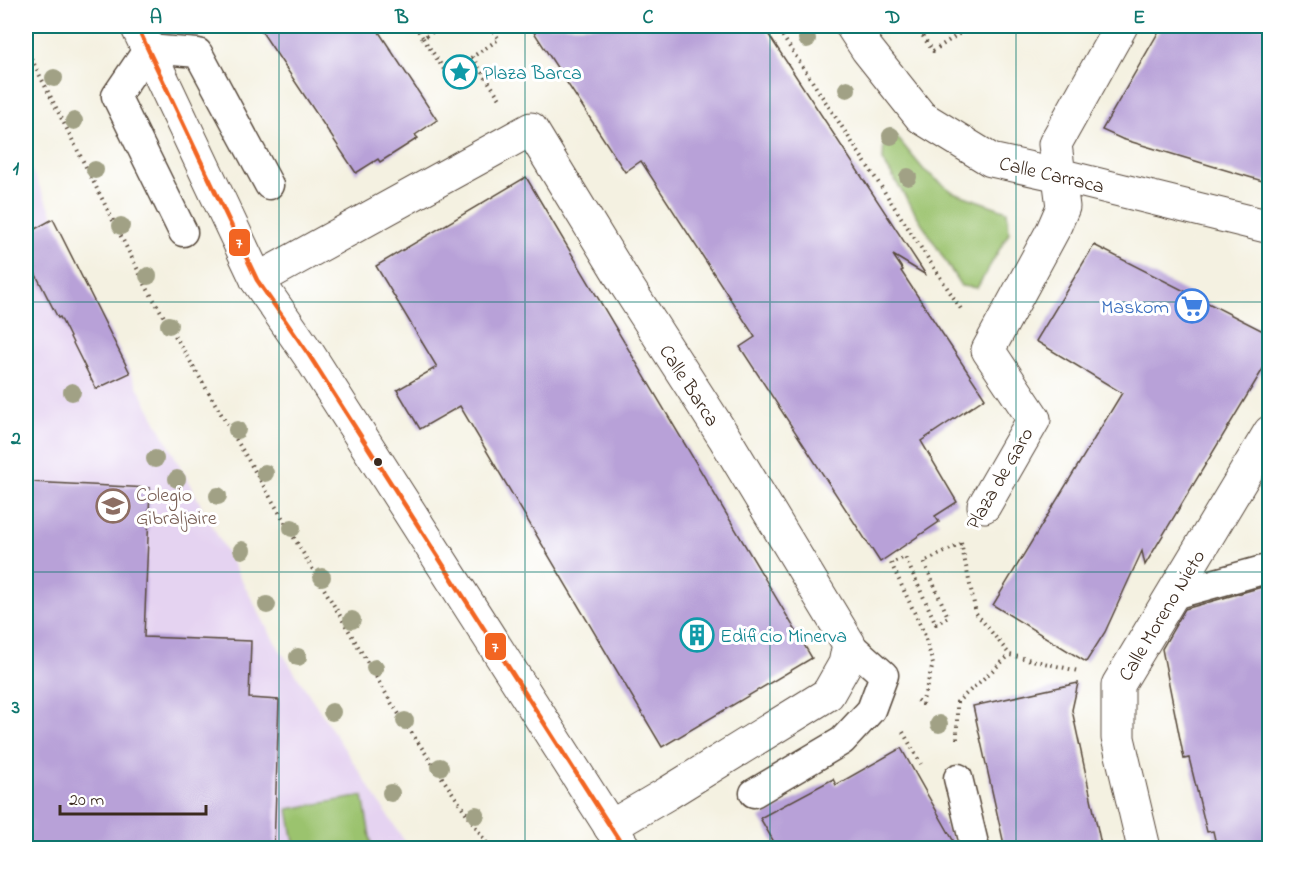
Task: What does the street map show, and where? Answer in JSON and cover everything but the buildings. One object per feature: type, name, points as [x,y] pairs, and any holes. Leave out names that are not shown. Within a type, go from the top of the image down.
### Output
[{"type":"street","name":"Calle Carraca","points":[[852,26],[867,49],[921,117],[991,160],[1269,227]]},
{"type":"street","points":[[988,350],[1053,230],[1063,207],[1055,144],[1121,26]]},
{"type":"street","points":[[142,37],[257,280],[322,374],[617,838],[668,793],[828,694],[845,664],[849,645]]},
{"type":"street","name":"Calle Barca","points":[[257,280],[531,129],[627,286],[724,436],[849,645]]},
{"type":"street","name":"Plaza de Garo","points":[[984,506],[1034,418],[988,350]]},
{"type":"street","name":"Calle Moreno Nieto","points":[[1144,849],[1118,738],[1118,685],[1269,432]]},
{"type":"lane","points":[[183,232],[116,96],[142,37],[198,53],[269,185]]},
{"type":"lane","points":[[1173,596],[1269,568]]},
{"type":"lane","points":[[754,793],[842,741],[871,710],[884,675],[849,645]]},
{"type":"lane","points":[[958,778],[975,849]]},
{"type":"path","points":[[415,26],[447,74],[498,39],[489,26]]},
{"type":"path","points":[[423,38],[442,26]]},
{"type":"path","points":[[776,26],[988,350]]},
{"type":"path","points":[[916,26],[933,51],[971,26]]},
{"type":"path","points":[[26,48],[153,298],[392,704],[490,849]]},
{"type":"path","points":[[472,57],[491,86]]},
{"type":"path","name":"Plaza de Garo","points":[[984,506],[961,544],[976,613],[1010,655]]},
{"type":"path","points":[[913,697],[922,704],[933,664],[924,633],[891,563],[905,557],[936,624],[948,617],[924,562],[961,544]]},
{"type":"path","points":[[958,778],[957,702],[1010,655],[1084,672],[1118,685]]},
{"type":"shaded area","name":"Colegio Gibraljaire","points":[[26,159],[130,373],[273,639],[409,848],[26,848]]},
{"type":"green space","points":[[891,130],[924,170],[953,192],[1007,211],[1009,233],[977,288],[961,286],[883,161],[884,139]]},
{"type":"green space","points":[[363,796],[372,848],[295,848],[288,809]]},
{"type":"transit line","name":"7","points":[[137,26],[257,280],[309,355],[624,848]]},
{"type":"place","name":"Plaza Barca","points":[[460,72]]},
{"type":"place","name":"Maskom","points":[[1192,306]]},
{"type":"place","name":"Colegio Gibraljaire","points":[[113,506]]},
{"type":"place","name":"Edificio Minerva","points":[[697,635]]}]
